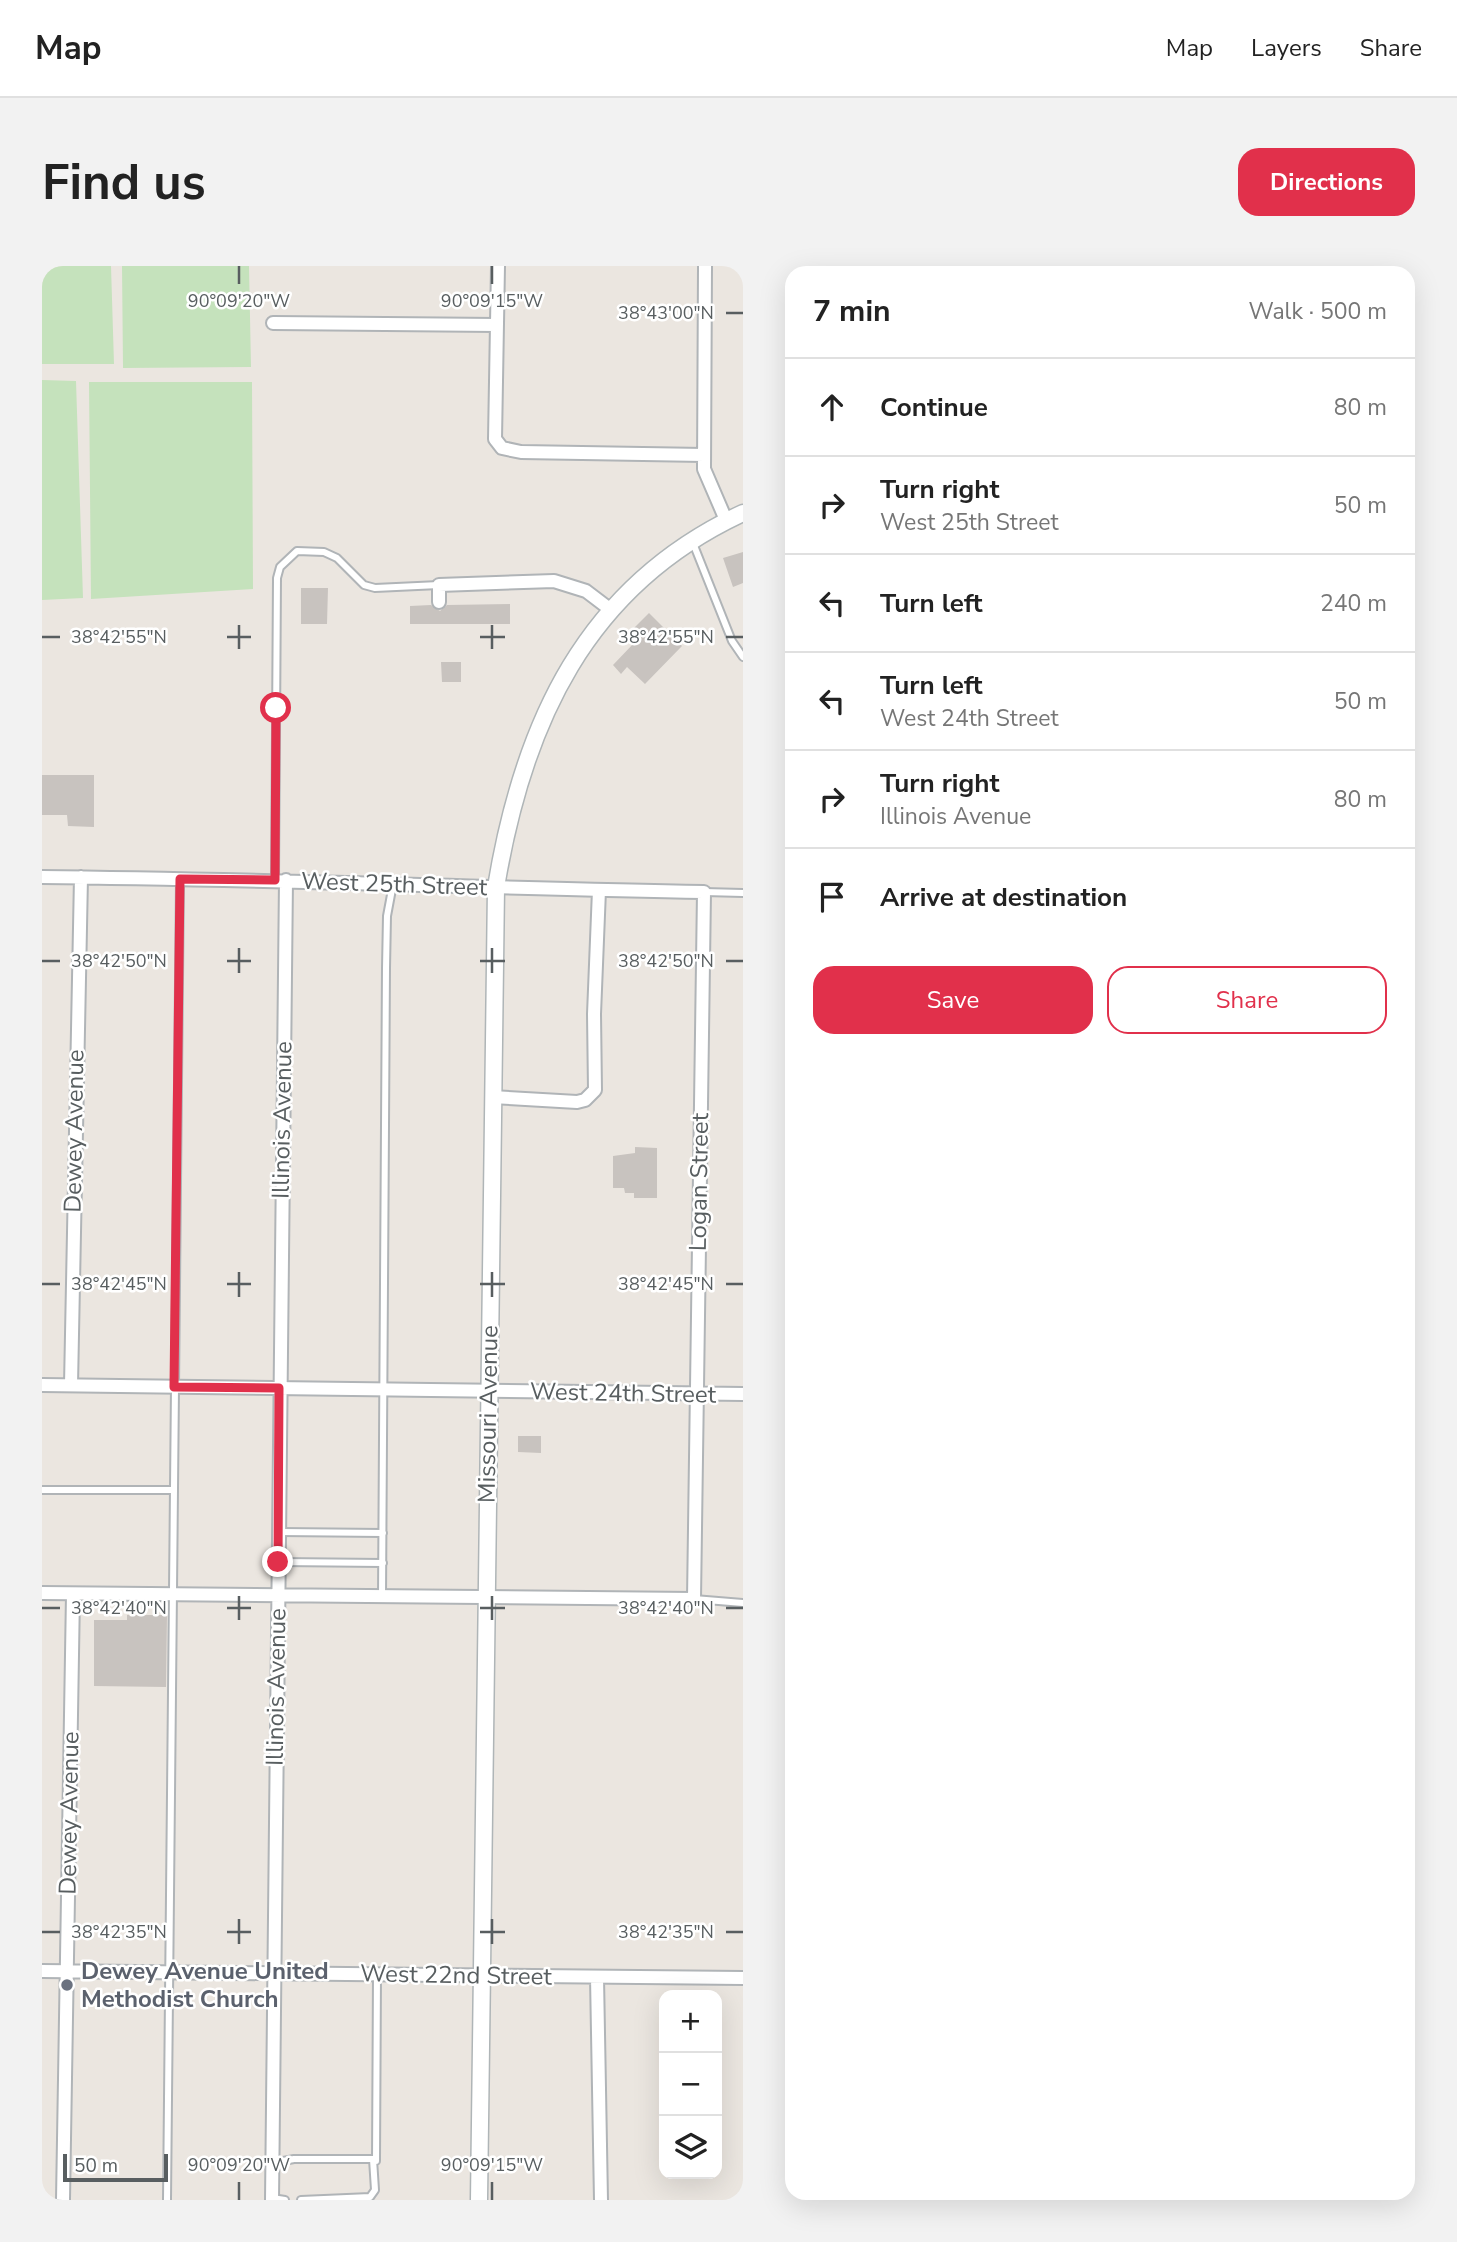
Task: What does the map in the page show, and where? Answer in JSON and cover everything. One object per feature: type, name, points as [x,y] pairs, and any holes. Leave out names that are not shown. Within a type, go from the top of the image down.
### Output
[{"type":"street","points":[[498,266],[495,439],[502,448],[511,451],[704,455]]},
{"type":"street","points":[[705,266],[704,469],[726,520]]},
{"type":"street","points":[[273,323],[497,325]]},
{"type":"street","name":"Missouri Avenue","points":[[480,2200],[485,1598],[496,887],[516,788],[545,709],[583,645],[611,610],[665,560],[726,520],[743,513]]},
{"type":"street","points":[[439,602],[439,585],[555,581],[586,591],[611,610]]},
{"type":"street","name":"West 25th Street","points":[[42,877],[394,882],[704,892]]},
{"type":"street","name":"Dewey Avenue","points":[[71,1385],[81,877]]},
{"type":"street","name":"Illinois Avenue","points":[[276,2199],[272,2163],[281,880]]},
{"type":"street","points":[[492,1097],[577,1102],[585,1100],[595,1090],[599,890]]},
{"type":"street","name":"Logan Street","points":[[694,1599],[704,892]]},
{"type":"street","name":"West 24th Street","points":[[42,1385],[743,1394]]},
{"type":"street","points":[[42,1593],[694,1599]]},
{"type":"street","name":"Dewey Avenue","points":[[63,2200],[72,1594]]},
{"type":"street","name":"West 22nd Street","points":[[42,1971],[743,1978]]},
{"type":"street","points":[[597,1977],[601,2200]]},
{"type":"lane","points":[[692,541],[732,641],[743,657]]},
{"type":"lane","points":[[281,880],[277,578],[280,567],[297,551],[324,552],[337,558],[364,585],[375,588],[439,585]]},
{"type":"lane","points":[[167,2200],[180,879]]},
{"type":"lane","points":[[382,1597],[386,955],[387,916],[394,882]]},
{"type":"lane","points":[[704,892],[743,893]]},
{"type":"lane","points":[[42,1490],[173,1490]]},
{"type":"lane","points":[[278,1532],[383,1533]]},
{"type":"lane","points":[[278,1562],[383,1563]]},
{"type":"lane","points":[[694,1599],[743,1603]]},
{"type":"lane","points":[[300,2200],[370,2197],[375,2190],[377,1974]]},
{"type":"lane","points":[[272,2163],[294,2159],[373,2159],[376,2164]]},
{"type":"green space","points":[[42,266],[111,266],[114,364],[42,364]]},
{"type":"green space","points":[[122,266],[249,266],[251,367],[123,368]]},
{"type":"green space","points":[[42,380],[76,381],[83,598],[42,600]]},
{"type":"green space","points":[[89,382],[252,382],[253,589],[91,599]]},
{"type":"building","points":[[743,552],[743,583],[733,587],[723,558]]},
{"type":"building","points":[[301,588],[328,588],[327,624],[301,624]]},
{"type":"building","points":[[510,604],[510,624],[410,624],[410,606],[431,605],[440,611],[447,605]]},
{"type":"building","points":[[649,613],[682,646],[645,684],[627,667],[621,674],[613,665],[634,643],[626,636]]},
{"type":"building","points":[[441,662],[461,662],[461,682],[442,682]]},
{"type":"building","points":[[42,775],[94,775],[94,827],[68,826],[67,815],[42,815]]},
{"type":"building","points":[[635,1147],[657,1148],[657,1198],[634,1198],[634,1193],[625,1193],[624,1188],[613,1188],[613,1156],[635,1153]]},
{"type":"building","points":[[518,1436],[541,1436],[541,1453],[518,1452]]},
{"type":"building","points":[[127,1615],[167,1615],[166,1687],[94,1686],[94,1620],[127,1620]]},
{"type":"place","name":"Dewey Avenue United Methodist Church","points":[[67,1985]]},
{"type":"route","points":[[276,708],[275,880],[180,879],[174,1387],[279,1388],[278,1562]]}]
